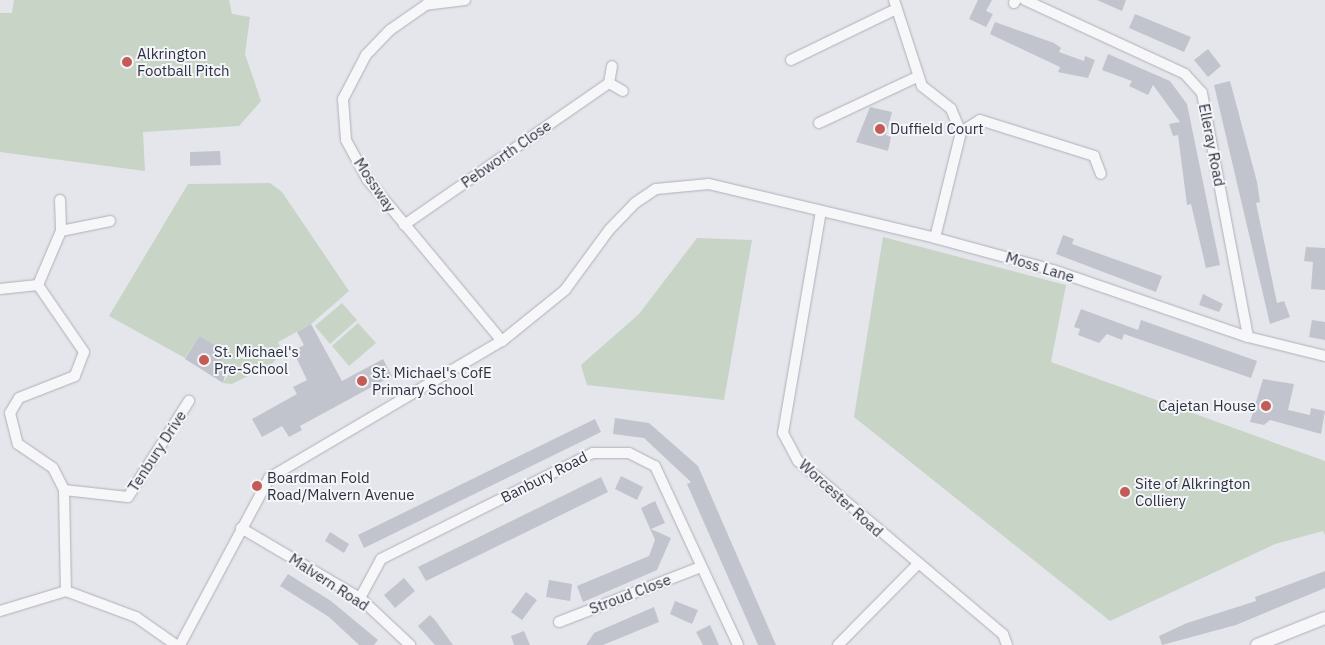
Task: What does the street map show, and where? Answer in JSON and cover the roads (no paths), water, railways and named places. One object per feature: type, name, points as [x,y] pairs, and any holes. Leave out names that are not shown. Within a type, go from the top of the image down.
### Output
[{"type":"street","name":"Mossway","points":[[465,0],[426,5],[390,30],[366,55],[343,99],[346,140],[367,179],[404,226],[502,341]]},
{"type":"street","name":"Elleray Road","points":[[1025,0],[1185,74],[1202,93],[1248,337]]},
{"type":"street","points":[[791,60],[895,4],[922,86],[951,109],[962,132],[935,238]]},
{"type":"street","points":[[612,66],[609,83],[623,92]]},
{"type":"street","points":[[819,123],[919,76]]},
{"type":"street","name":"Pebworth Close","points":[[404,226],[609,83]]},
{"type":"street","points":[[962,132],[980,120],[1094,156],[1102,174]]},
{"type":"street","name":"Moss Lane","points":[[180,645],[269,478],[502,341],[565,290],[610,230],[635,203],[656,189],[709,184],[935,238],[1053,270],[1248,337],[1325,356]]},
{"type":"street","points":[[38,285],[61,231],[60,200]]},
{"type":"street","name":"Worcester Road","points":[[821,211],[783,433],[798,461],[917,565],[1003,634],[1007,645]]},
{"type":"street","points":[[61,231],[110,221]]},
{"type":"street","points":[[0,289],[38,285]]},
{"type":"street","points":[[38,285],[84,352],[75,376],[19,398],[10,413],[18,444],[53,468],[64,490],[66,591]]},
{"type":"street","name":"Tenbury Drive","points":[[64,490],[128,497],[189,401]]},
{"type":"street","name":"Banbury Road","points":[[360,598],[380,559],[593,452],[629,453],[655,466],[738,645]]},
{"type":"street","name":"Malvern Road","points":[[241,528],[360,598],[410,645]]},
{"type":"street","points":[[838,645],[917,565]]},
{"type":"street","name":"Stroud Close","points":[[559,622],[701,567]]},
{"type":"street","points":[[0,611],[66,591],[136,617],[176,645]]},
{"type":"street","points":[[1257,645],[1325,618]]},
{"type":"place","name":"Alkrington Football Pitch","points":[[127,62]]},
{"type":"place","name":"Duffield Court","points":[[880,129]]},
{"type":"place","name":"St. Michael's Pre-School","points":[[204,360]]},
{"type":"place","name":"St. Michael's CofE Primary School","points":[[362,381]]},
{"type":"place","name":"Cajetan House","points":[[1266,406]]},
{"type":"place","name":"Boardman Fold Road/Malvern Avenue","points":[[257,486]]},
{"type":"place","name":"Site of Alkrington Colliery","points":[[1125,492]]}]
